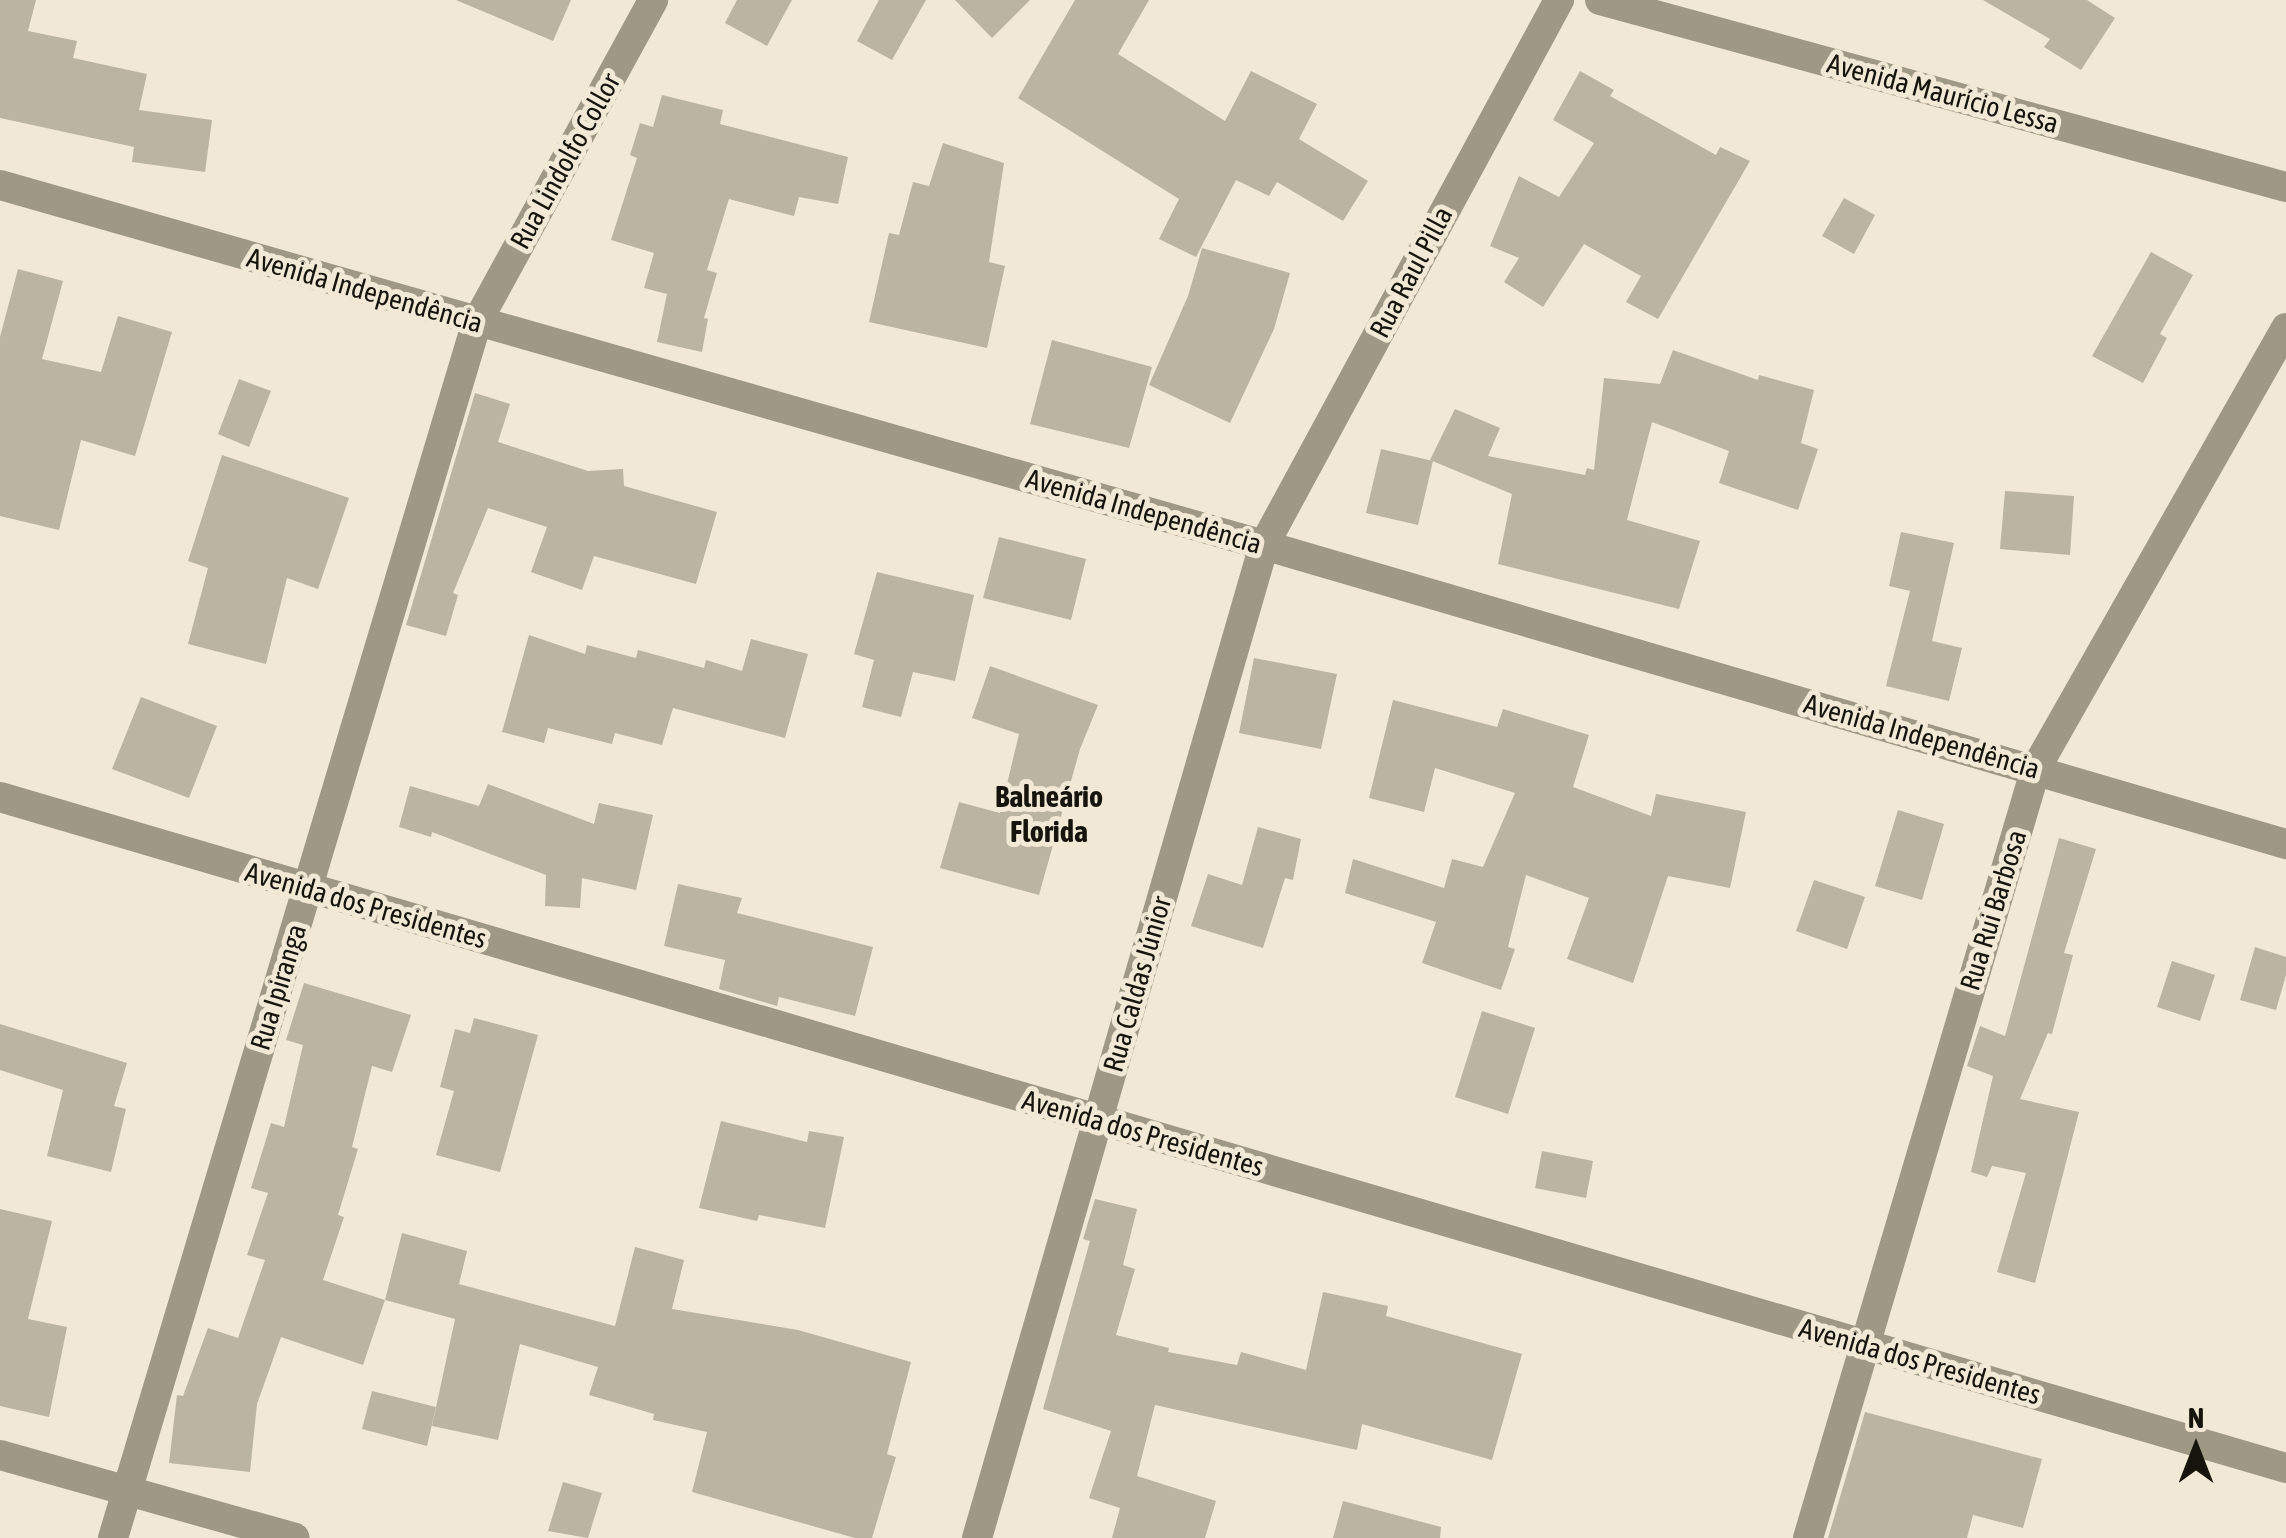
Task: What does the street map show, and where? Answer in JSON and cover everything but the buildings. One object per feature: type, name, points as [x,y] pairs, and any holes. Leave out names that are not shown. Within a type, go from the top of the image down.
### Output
[{"type":"street","name":"Rua Lindolfo Collor","points":[[477,322],[653,0]]},
{"type":"street","name":"Rua Raul Pilla","points":[[1264,545],[1559,0]]},
{"type":"street","name":"Avenida Maurício Lessa","points":[[1600,0],[2286,187]]},
{"type":"street","name":"Avenida Independência","points":[[0,185],[1264,545],[2286,844]]},
{"type":"street","name":"Rua Ipiranga","points":[[112,1538],[477,322]]},
{"type":"street","name":"Rua Rui Barbosa","points":[[1808,1538],[2036,768],[2286,328]]},
{"type":"street","name":"Rua Caldas Júnior","points":[[978,1538],[1264,545]]},
{"type":"street","name":"Avenida dos Presidentes","points":[[0,798],[2286,1468]]},
{"type":"street","points":[[0,1455],[295,1538]]},
{"type":"district","name":"Balneário Florida","points":[[1049,813]]}]
